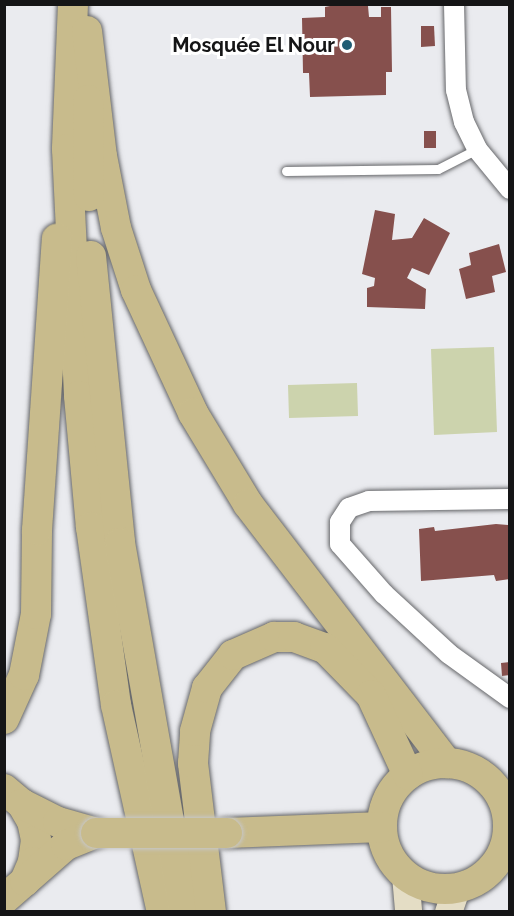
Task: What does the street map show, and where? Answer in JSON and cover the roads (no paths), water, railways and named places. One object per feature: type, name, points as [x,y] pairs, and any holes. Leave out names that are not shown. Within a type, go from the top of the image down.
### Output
[{"type":"main road","points":[[4,719],[24,675],[31,646],[52,284],[67,149],[73,4]]},
{"type":"main road","points":[[88,18],[102,156],[116,228],[136,290],[193,413],[248,504],[447,763]]},
{"type":"main road","points":[[88,18],[90,245],[119,531],[149,723],[185,912]]},
{"type":"main road","points":[[67,149],[79,396],[91,527],[116,705],[162,912]]},
{"type":"main road","points":[[4,667],[36,583]]},
{"type":"main road","points":[[211,912],[193,763],[195,731],[207,688],[233,655],[274,637],[312,641],[331,652],[371,694],[408,775]]},
{"type":"main road","points":[[405,875],[452,900],[493,868],[504,850],[509,829],[498,791],[484,776],[466,766],[447,763],[408,775],[394,789],[385,807],[382,827],[385,845],[405,875],[408,912]]},
{"type":"main road","points":[[13,796],[58,822],[96,833],[227,833],[382,827]]},
{"type":"main road","points":[[13,796],[32,821],[36,840],[33,862],[15,890]]},
{"type":"main road","points":[[15,890],[66,845],[96,833]]},
{"type":"street","points":[[454,4],[456,90],[464,122],[477,149],[510,189]]},
{"type":"street","points":[[510,499],[369,501],[349,508],[340,522],[339,544],[384,594],[449,654],[510,698]]},
{"type":"lane","points":[[286,171],[438,169],[477,149]]},
{"type":"place","name":"Mosquée El Nour","points":[[347,45]]}]
